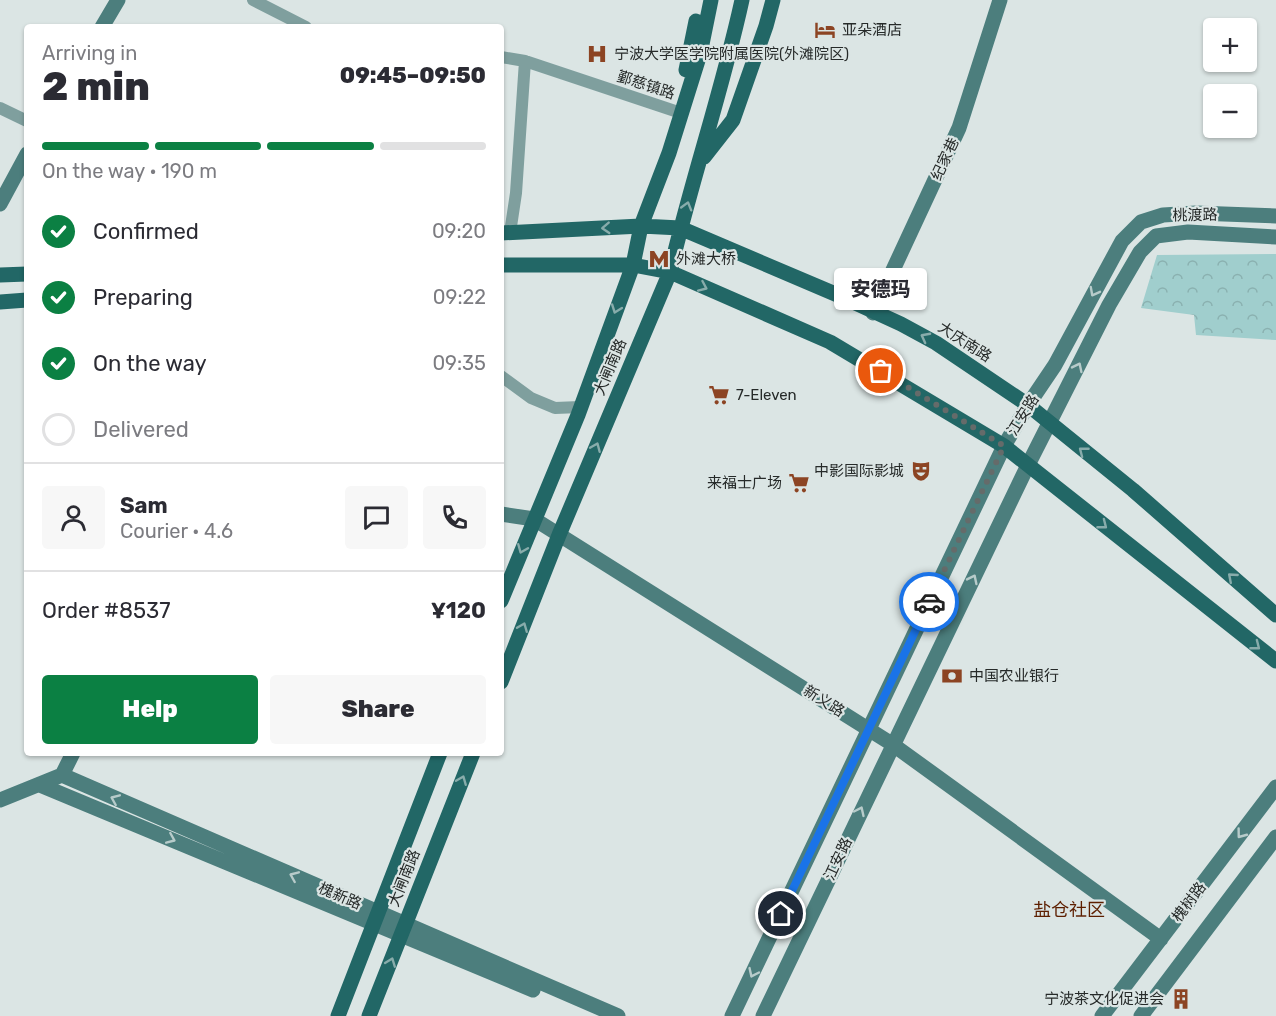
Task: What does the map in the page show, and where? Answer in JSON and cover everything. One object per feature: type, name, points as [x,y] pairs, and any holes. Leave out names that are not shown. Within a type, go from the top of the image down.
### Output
[{"type":"main road","points":[[669,153],[701,0]]},
{"type":"main road","name":"大闸南路","points":[[504,594],[580,407],[633,265],[641,226],[669,153],[700,54],[711,0]]},
{"type":"main road","name":"大闸南路","points":[[504,674],[559,535],[670,272],[680,228],[729,59],[742,0]]},
{"type":"main road","points":[[698,164],[734,120],[773,0]]},
{"type":"main road","name":"大庆南路","points":[[505,233],[641,226],[680,228],[901,324],[936,343],[1028,405],[1133,490],[1276,615]]},
{"type":"main road","points":[[504,265],[633,265],[670,272],[830,342],[1004,446],[1276,662]]},
{"type":"main road","points":[[0,275],[24,274]]},
{"type":"main road","points":[[0,302],[24,300]]},
{"type":"main road","name":"大闸南路","points":[[338,1016],[439,756]]},
{"type":"main road","name":"大闸南路","points":[[369,1016],[472,756]]},
{"type":"street","points":[[104,24],[118,0]]},
{"type":"street","points":[[253,0],[300,24]]},
{"type":"street","name":"纪家巷","points":[[873,313],[959,128],[1000,0]]},
{"type":"street","name":"鄞慈镇路","points":[[504,58],[525,61],[678,112]]},
{"type":"street","points":[[505,233],[516,193],[525,61]]},
{"type":"street","points":[[0,108],[24,120]]},
{"type":"street","points":[[0,204],[24,160]]},
{"type":"street","name":"桃渡路","points":[[1122,241],[1140,222],[1163,216],[1196,213],[1276,216]]},
{"type":"street","name":"桃渡路","points":[[1140,252],[1156,236],[1188,232],[1276,237]]},
{"type":"street","name":"江安路","points":[[732,1016],[1004,446],[1055,365],[1122,241]]},
{"type":"street","name":"江安路","points":[[763,1016],[1028,465],[1109,305],[1140,252]]},
{"type":"street","points":[[504,378],[531,398],[555,408],[580,407]]},
{"type":"street","name":"新义路","points":[[504,514],[534,519],[892,744],[1161,939]]},
{"type":"street","points":[[0,800],[62,776],[72,756]]},
{"type":"street","name":"槐新路","points":[[62,776],[594,1016]]},
{"type":"street","name":"槐新路","points":[[40,784],[375,918]]},
{"type":"street","name":"槐树路","points":[[1102,1016],[1276,787]]},
{"type":"street","name":"槐树路","points":[[1141,1016],[1276,837]]},
{"type":"street","name":"槐新路","points":[[403,930],[618,1016]]},
{"type":"green space","points":[[1276,254],[1276,340],[1196,335],[1194,315],[1141,308],[1157,255]]},
{"type":"way so far","points":[[881,371],[1004,446],[929,602]]},
{"type":"place","name":"亚朵酒店","points":[[825,30]]},
{"type":"place","name":"宁波大学医学院附属医院(外滩院区)","points":[[597,54]]},
{"type":"place","name":"外滩大桥","points":[[659,259]]},
{"type":"place","name":"安德玛","points":[[881,371]]},
{"type":"place","name":"7-Eleven","points":[[719,395]]},
{"type":"place","name":"中影国际影城","points":[[921,471]]},
{"type":"place","name":"来福士广场","points":[[799,483]]},
{"type":"place","name":"中国农业银行","points":[[952,676]]},
{"type":"place","name":"宁波茶文化促进会","points":[[1181,999]]},
{"type":"district","name":"盐仓社区","points":[[1069,910]]},
{"type":"route","points":[[781,914],[929,602]]}]
